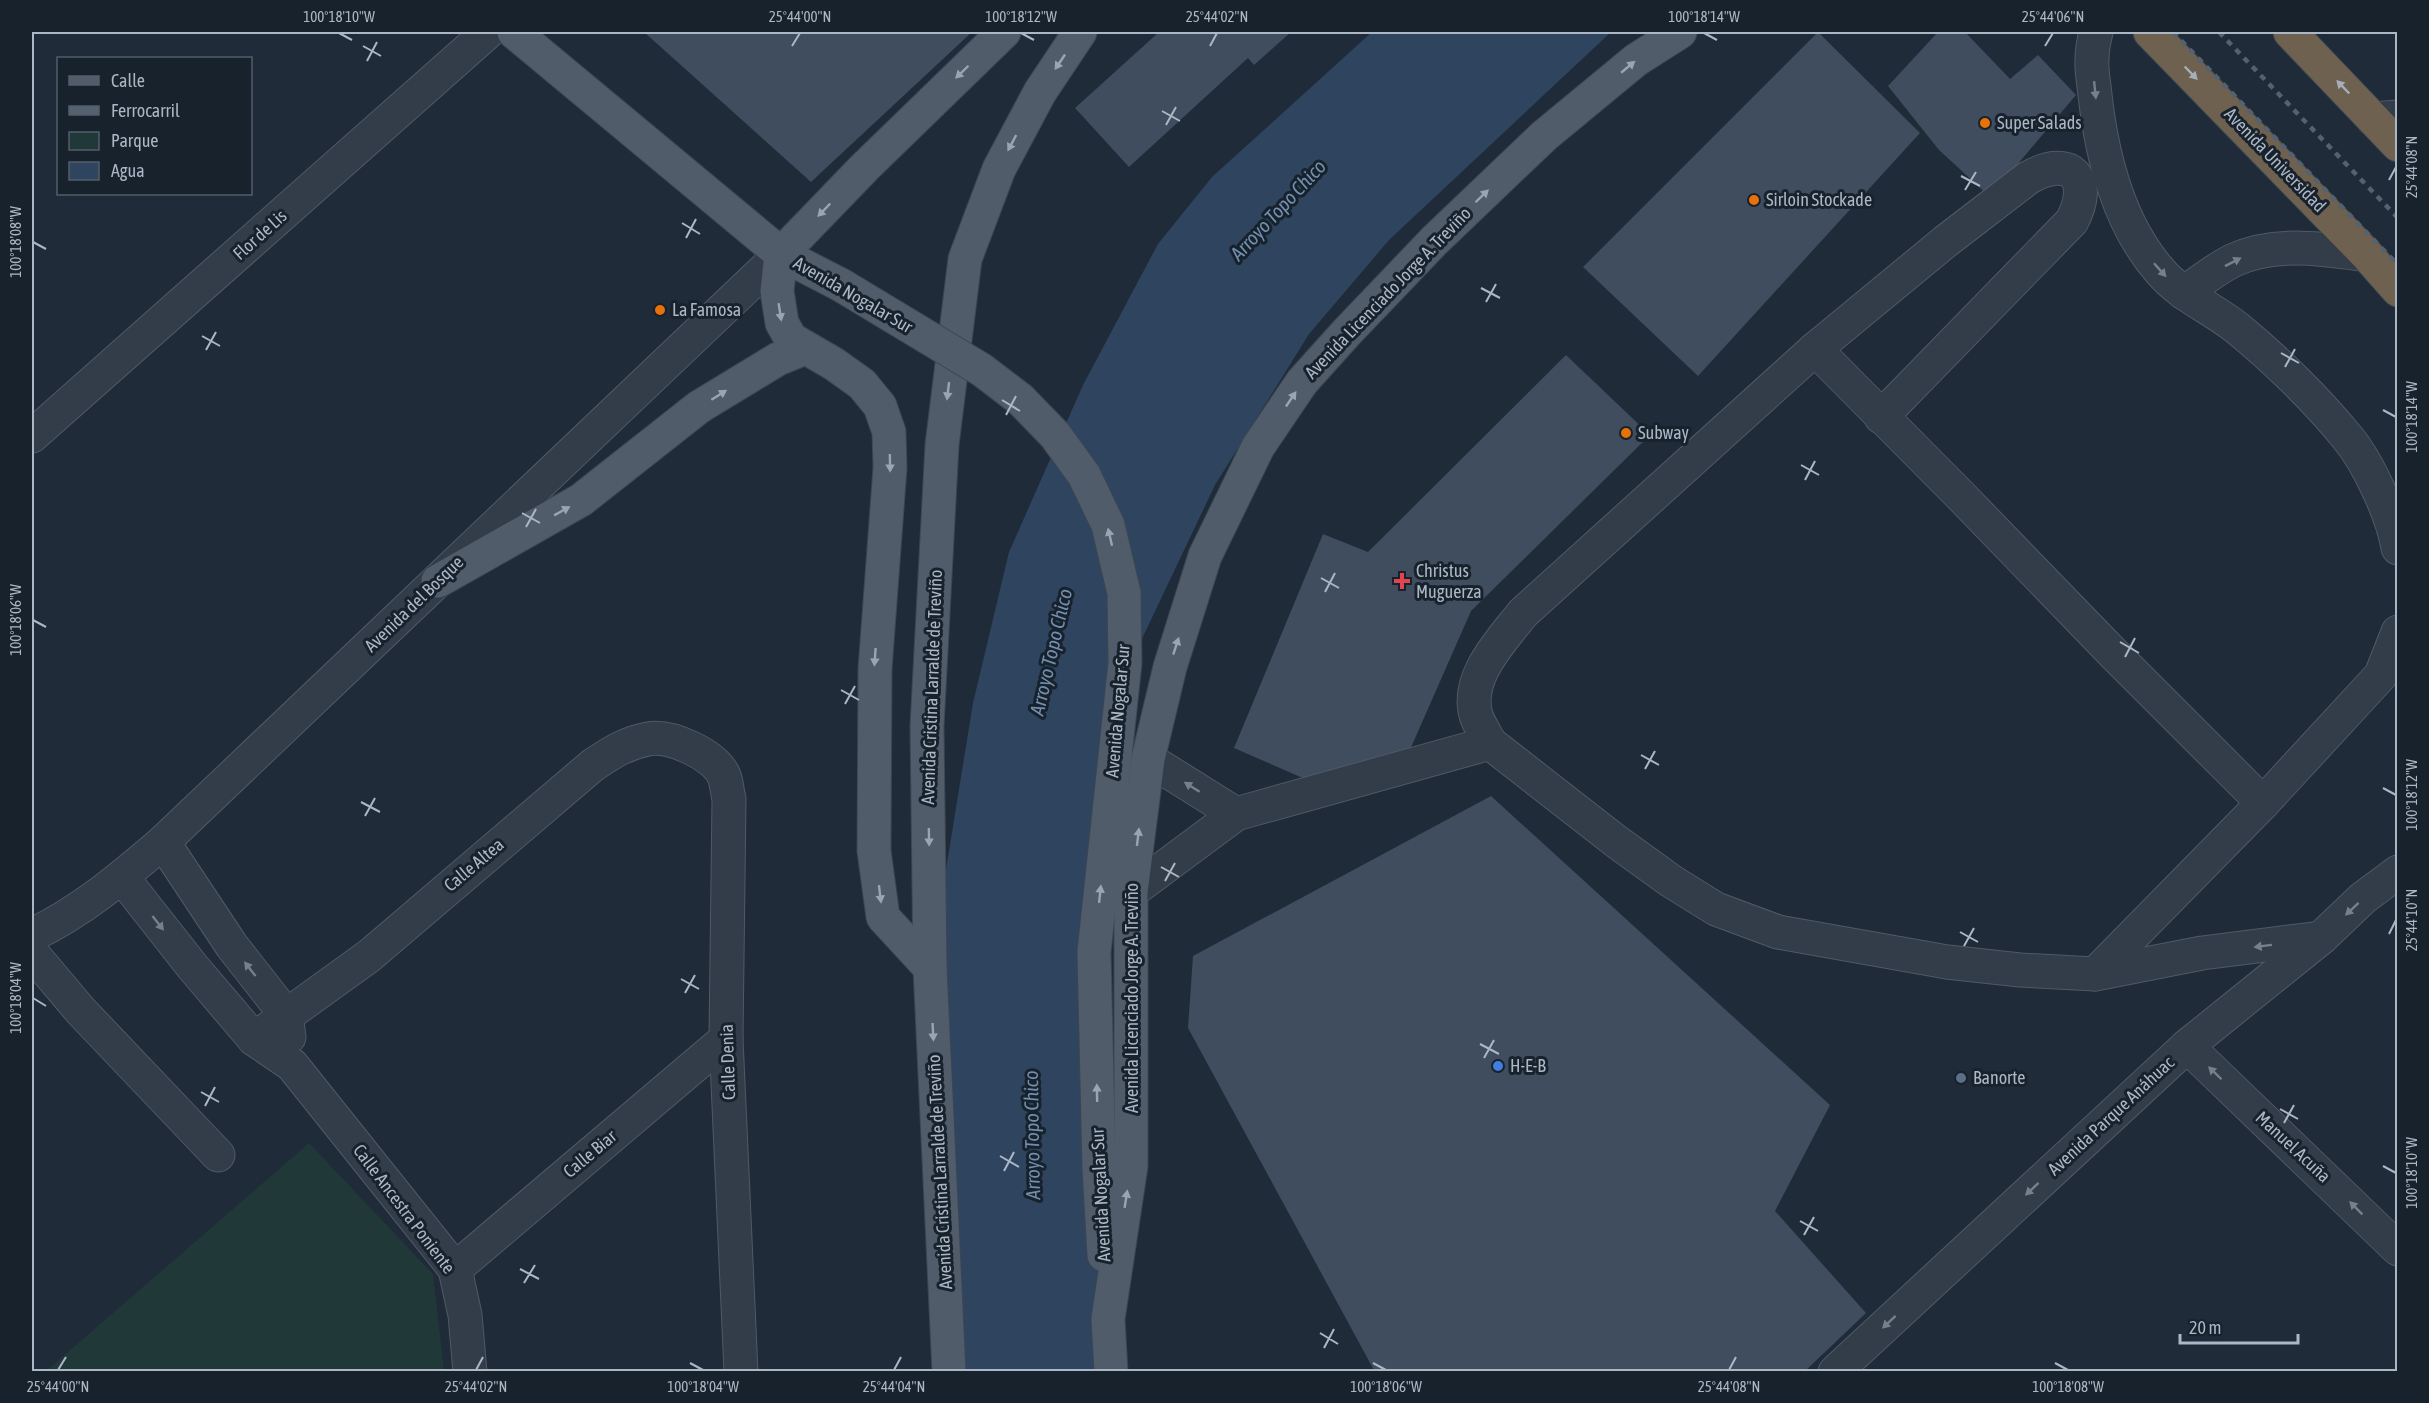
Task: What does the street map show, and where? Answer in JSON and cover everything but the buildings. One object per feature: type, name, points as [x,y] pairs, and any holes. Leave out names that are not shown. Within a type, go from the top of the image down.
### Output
[{"type":"highway","name":"Avenida Universidad","points":[[2150,32],[2367,255],[2397,290]]},
{"type":"highway","points":[[2290,32],[2385,118],[2397,145]]},
{"type":"main road","name":"Avenida Nogalar Sur","points":[[514,32],[782,254],[841,285],[982,370],[1020,399],[1054,435],[1084,475],[1108,525],[1124,593],[1125,663],[1094,952],[1099,1169],[1108,1319]]},
{"type":"main road","points":[[930,968],[883,917],[874,851],[874,669],[890,468],[889,432],[880,406],[862,384],[834,364],[791,339],[782,324],[777,291],[782,254],[865,167],[1004,32]]},
{"type":"main road","name":"Avenida Cristina Larralde de Treviño","points":[[950,1371],[930,968],[927,726],[942,445],[965,259],[999,168],[1040,92],[1080,32]]},
{"type":"main road","name":"Avenida Licenciado Jorge A. Treviño","points":[[1111,1371],[1108,1319],[1131,1166],[1131,892],[1148,759],[1170,667],[1205,556],[1258,447],[1302,382],[1434,241],[1544,136],[1636,60],[1680,32]]},
{"type":"main road","points":[[438,581],[581,500],[699,407],[777,358],[805,348]]},
{"type":"street","name":"Flor de Lis","points":[[32,436],[488,32]]},
{"type":"street","points":[[2096,32],[2091,59],[2107,163],[2125,217],[2141,248],[2162,273],[2184,293],[2236,327],[2268,355],[2348,438],[2377,489],[2395,529],[2397,548]]},
{"type":"street","points":[[1881,417],[2072,221],[2079,208],[2082,193],[2078,178],[2066,168],[2053,167],[2028,178],[1946,241],[1815,349],[1523,613],[1488,658],[1475,688],[1476,716],[1490,743],[1671,881],[1716,909],[1778,932],[1947,962],[2020,970],[2095,974],[2202,953],[2321,938]]},
{"type":"street","points":[[2184,293],[2234,260],[2263,251],[2308,247],[2367,255]]},
{"type":"street","name":"Avenida del Bosque","points":[[32,935],[61,921],[122,877],[163,842],[782,254]]},
{"type":"street","points":[[1815,349],[2128,669],[2263,802]]},
{"type":"street","points":[[2095,974],[2263,802],[2381,675],[2397,633]]},
{"type":"street","name":"Calle Altea","points":[[254,1039],[369,957],[593,765],[620,747],[651,738],[681,743],[709,758]]},
{"type":"street","points":[[1131,892],[1236,814],[1490,743]]},
{"type":"street","name":"Calle Denia","points":[[709,758],[724,776],[729,799],[726,1039],[741,1371]]},
{"type":"street","points":[[1148,759],[1236,814]]},
{"type":"street","points":[[163,842],[232,946],[286,1015],[292,1065]]},
{"type":"street","name":"Avenida Parque Anáhuac","points":[[1835,1371],[2187,1046],[2321,938],[2363,898],[2397,872]]},
{"type":"street","name":"Calle Ancestra Poniente","points":[[122,877],[192,966],[254,1039],[292,1065],[455,1269],[465,1315],[470,1371]]},
{"type":"street","points":[[61,921],[32,952],[80,1010],[218,1155]]},
{"type":"street","name":"Calle Biar","points":[[455,1269],[726,1039]]},
{"type":"street","name":"Manuel Acuña","points":[[2187,1046],[2345,1196],[2397,1249]]},
{"type":"green space","points":[[309,1143],[433,1274],[444,1371],[46,1371]]},
{"type":"water","name":"Arroyo Topo Chico","points":[[1372,32],[1611,32],[1389,240],[1309,334],[1215,485],[1101,725],[1094,952],[1111,1371],[949,1372],[930,968],[973,703],[1009,552],[1083,385],[1158,244],[1212,177]]},
{"type":"railway","points":[[2173,32],[2398,265]]},
{"type":"railway","points":[[2219,32],[2398,218]]},
{"type":"place","name":"Super Salads","points":[[1985,123]]},
{"type":"place","name":"Sirloin Stockade","points":[[1754,200]]},
{"type":"place","name":"La Famosa","points":[[660,310]]},
{"type":"place","name":"Subway","points":[[1626,433]]},
{"type":"place","name":"Christus Muguerza","points":[[1402,581]]},
{"type":"place","name":"H-E-B","points":[[1498,1066]]},
{"type":"place","name":"Banorte","points":[[1961,1078]]}]
